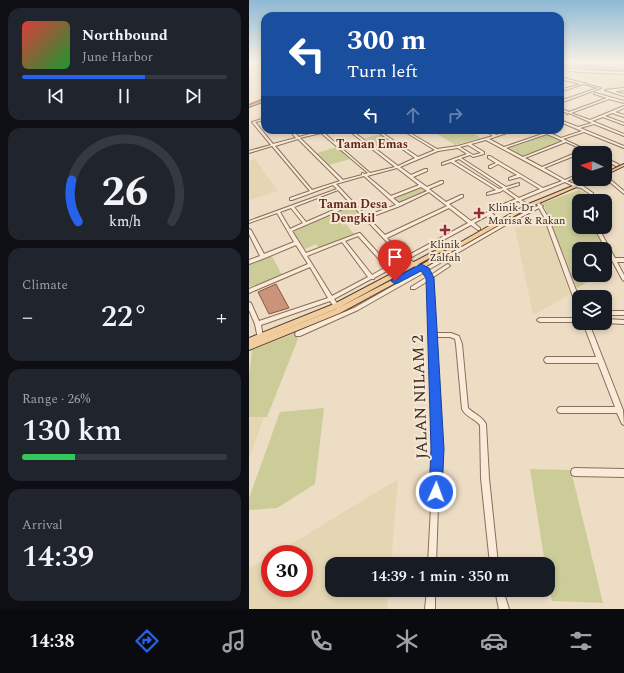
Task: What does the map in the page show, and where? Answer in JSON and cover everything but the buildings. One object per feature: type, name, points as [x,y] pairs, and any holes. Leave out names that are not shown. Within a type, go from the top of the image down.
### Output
[{"type":"highway","points":[[249,106],[261,102]]},
{"type":"main road","points":[[612,166],[617,164],[624,165]]},
{"type":"main road","points":[[612,171],[624,165]]},
{"type":"main road","points":[[249,341],[336,306],[421,267],[447,254],[527,205],[540,204],[572,186]]},
{"type":"main road","points":[[249,347],[315,324],[338,311],[397,283],[496,219],[572,186]]},
{"type":"street","points":[[564,101],[593,90]]},
{"type":"street","points":[[618,90],[615,91],[624,95]]},
{"type":"street","points":[[595,94],[624,102]]},
{"type":"street","points":[[568,113],[609,98]]},
{"type":"street","points":[[590,121],[623,108]]},
{"type":"street","points":[[564,112],[624,135]]},
{"type":"street","points":[[613,112],[624,116]]},
{"type":"street","points":[[603,116],[624,124]]},
{"type":"street","points":[[261,120],[253,122],[261,132]]},
{"type":"street","points":[[578,128],[594,122]]},
{"type":"street","points":[[564,123],[624,147]]},
{"type":"street","points":[[614,131],[619,129]]},
{"type":"street","points":[[561,139],[584,131]]},
{"type":"street","points":[[262,134],[312,192]]},
{"type":"street","points":[[295,134],[342,181]]},
{"type":"street","points":[[249,152],[313,134]]},
{"type":"street","points":[[327,134],[369,173]]},
{"type":"street","points":[[354,134],[479,229]]},
{"type":"street","points":[[382,134],[417,158]]},
{"type":"street","points":[[410,134],[437,150]]},
{"type":"street","points":[[249,222],[278,212],[369,173],[397,167],[437,150],[458,148],[502,134]]},
{"type":"street","points":[[504,148],[544,134]]},
{"type":"street","points":[[549,134],[577,146]]},
{"type":"street","points":[[487,138],[572,184]]},
{"type":"street","points":[[523,158],[566,141]]},
{"type":"street","points":[[458,148],[473,156],[483,153],[469,144]]},
{"type":"street","points":[[443,164],[470,154]]},
{"type":"street","points":[[542,168],[572,156]]},
{"type":"street","points":[[489,157],[498,164],[542,189]]},
{"type":"street","points":[[459,158],[503,190]]},
{"type":"street","points":[[452,161],[527,205]]},
{"type":"street","points":[[612,162],[617,164]]},
{"type":"street","points":[[490,166],[498,164]]},
{"type":"street","points":[[410,177],[426,170]]},
{"type":"street","points":[[291,199],[336,186],[342,181],[364,175]]},
{"type":"street","points":[[364,175],[399,205]]},
{"type":"street","points":[[511,179],[519,176]]},
{"type":"street","points":[[258,324],[331,299],[502,206],[572,178]]},
{"type":"street","points":[[366,217],[399,205],[442,182]]},
{"type":"street","points":[[612,182],[624,193]]},
{"type":"street","points":[[488,194],[518,184]]},
{"type":"street","points":[[390,198],[421,185]]},
{"type":"street","points":[[336,186],[405,259],[421,267],[430,278]]},
{"type":"street","points":[[578,186],[592,194]]},
{"type":"street","points":[[385,237],[448,206],[462,196]]},
{"type":"street","points":[[289,231],[353,203]]},
{"type":"street","points":[[447,254],[540,204],[573,290]]},
{"type":"street","points":[[292,206],[306,224]]},
{"type":"street","points":[[278,212],[336,306]]},
{"type":"street","points":[[489,213],[496,219]]},
{"type":"street","points":[[249,230],[251,238],[263,257]]},
{"type":"street","points":[[600,234],[624,280]]},
{"type":"street","points":[[305,256],[360,235],[389,268]]},
{"type":"street","points":[[343,241],[372,278]]},
{"type":"street","points":[[249,262],[296,243]]},
{"type":"street","points":[[613,260],[624,260]]},
{"type":"street","points":[[249,291],[310,265]]},
{"type":"street","points":[[413,288],[448,266]]},
{"type":"street","name":"JALAN NILAM 2","points":[[430,278],[437,449],[432,557]]},
{"type":"street","points":[[249,304],[258,324],[260,337]]},
{"type":"street","points":[[612,312],[624,313]]},
{"type":"street","points":[[540,320],[572,320]]},
{"type":"street","points":[[612,321],[624,322]]},
{"type":"street","points":[[298,334],[315,324]]},
{"type":"street","points":[[589,330],[624,422]]},
{"type":"street","points":[[433,336],[451,336],[457,338],[459,344],[465,409],[468,414],[478,418],[483,424],[485,478],[493,557]]},
{"type":"street","points":[[547,360],[600,360]]},
{"type":"street","points":[[560,410],[620,410]]},
{"type":"street","points":[[575,472],[624,473]]},
{"type":"street","points":[[430,609],[431,597]]},
{"type":"street","points":[[501,597],[504,609]]},
{"type":"shaded area","points":[[255,159],[278,191],[249,200],[249,161]]},
{"type":"shaded area","points":[[546,221],[570,294],[533,315],[515,228]]},
{"type":"shaded area","points":[[249,417],[264,417],[249,459]]},
{"type":"shaded area","points":[[398,479],[392,557],[325,557],[325,597],[388,597],[387,609],[249,609],[249,568],[261,562],[261,597],[313,597],[313,545],[290,545]]},
{"type":"green space","points":[[380,134],[386,139],[378,143],[384,148],[377,150],[363,139]]},
{"type":"green space","points":[[437,134],[474,134],[481,138],[455,145]]},
{"type":"green space","points":[[548,134],[564,142],[522,156],[507,148]]},
{"type":"green space","points":[[337,147],[350,159],[329,165],[317,153]]},
{"type":"green space","points":[[421,188],[427,191],[399,204],[393,198]]},
{"type":"green space","points":[[579,190],[588,194],[572,194],[572,234],[596,234],[600,242],[572,242],[572,276],[543,203]]},
{"type":"green space","points":[[352,206],[358,213],[341,220],[343,225],[346,224],[355,235],[319,249],[316,244],[305,249],[293,232]]},
{"type":"green space","points":[[272,256],[282,275],[249,287],[249,265]]},
{"type":"green space","points":[[575,282],[587,282],[577,288]]},
{"type":"green space","points":[[298,332],[298,339],[267,417],[249,417],[249,376],[252,350]]},
{"type":"green space","points":[[324,408],[315,484],[277,508],[249,510],[249,498],[280,412]]},
{"type":"green space","points":[[530,469],[571,470],[603,603],[552,601],[551,597],[555,597],[555,557],[544,557]]},
{"type":"place","name":"Klinik Dr Marisa & Rakan","points":[[479,213]]},
{"type":"place","name":"Klinik Zalfah","points":[[445,230]]},
{"type":"district","name":"Taman Emas","points":[[372,144]]},
{"type":"district","name":"Taman Desa Dengkil","points":[[353,211]]},
{"type":"route","points":[[395,281],[421,267],[426,270],[430,278],[437,449],[436,492]]}]
